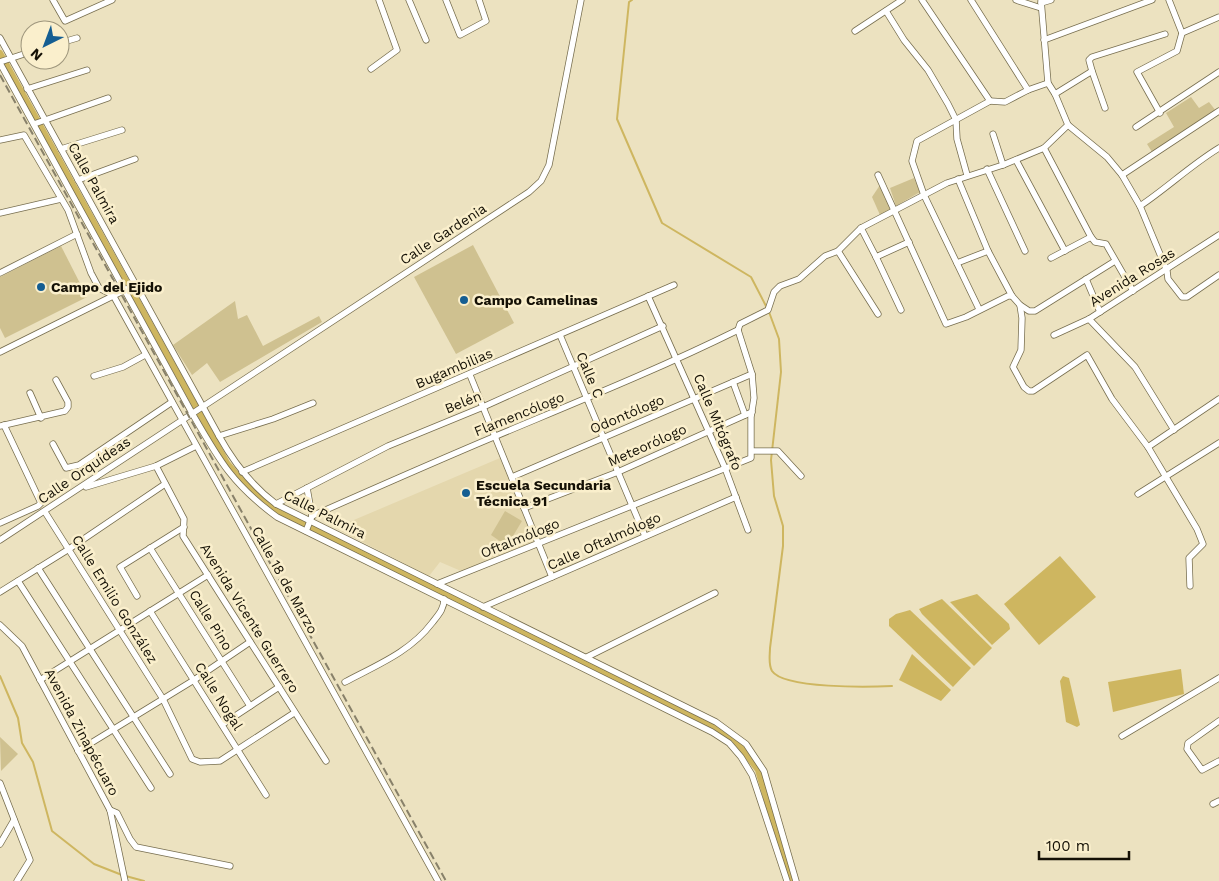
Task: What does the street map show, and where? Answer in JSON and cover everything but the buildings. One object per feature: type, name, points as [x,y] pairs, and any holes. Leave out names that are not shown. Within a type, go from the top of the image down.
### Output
[{"type":"street","points":[[52,0],[65,21],[112,0]]},
{"type":"street","points":[[370,69],[397,50],[379,0]]},
{"type":"street","points":[[409,0],[426,40]]},
{"type":"street","points":[[446,0],[460,35],[486,21],[479,0]]},
{"type":"street","name":"Calle Gardenia","points":[[192,413],[529,192],[541,181],[549,165],[581,0]]},
{"type":"street","points":[[855,31],[902,0]]},
{"type":"street","points":[[922,0],[990,102]]},
{"type":"street","points":[[971,0],[1028,90]]},
{"type":"street","points":[[1016,0],[1041,3],[1051,0]]},
{"type":"street","points":[[1044,40],[1152,0]]},
{"type":"street","points":[[1160,113],[1137,72],[1177,51],[1182,33],[1169,0]]},
{"type":"street","points":[[1041,3],[1048,83],[1055,94],[1068,125],[1107,157],[1122,175],[1140,206],[1172,286],[1185,297],[1219,276]]},
{"type":"street","points":[[886,11],[904,40],[928,70],[956,120],[957,139],[967,175]]},
{"type":"street","points":[[1182,33],[1219,17]]},
{"type":"street","points":[[1105,108],[1089,60],[1092,57],[1165,34]]},
{"type":"street","name":"Calle Palmira","points":[[0,38],[202,408],[242,472],[276,504],[308,524],[407,575],[437,584],[587,657],[716,722],[746,744],[764,771],[796,881]]},
{"type":"street","points":[[70,40],[77,38]]},
{"type":"street","points":[[20,55],[1,62],[126,288],[192,413],[224,468],[240,487],[277,517],[308,524],[407,575],[444,599],[712,732],[729,743],[741,757],[752,775],[787,881]]},
{"type":"street","points":[[27,89],[87,70]]},
{"type":"street","points":[[1055,94],[1092,71]]},
{"type":"street","points":[[1136,127],[1160,113],[1219,72]]},
{"type":"street","points":[[979,309],[924,195],[912,161],[917,141],[990,102],[1005,102],[1028,90],[1048,83]]},
{"type":"street","points":[[34,124],[108,98]]},
{"type":"street","points":[[1122,175],[1219,111]]},
{"type":"street","points":[[1068,125],[1044,148],[1091,237],[1095,242],[1106,244],[1133,291]]},
{"type":"street","points":[[61,150],[122,130]]},
{"type":"street","points":[[0,140],[24,134],[61,199],[99,288],[113,295]]},
{"type":"street","points":[[992,134],[1004,165]]},
{"type":"street","name":"Flamencólogo","points":[[308,524],[495,436],[587,400],[677,360],[738,330],[740,324],[745,320],[768,310],[774,292],[780,286],[799,278],[824,256],[838,251],[862,228],[924,195],[967,175],[1004,165],[1044,148]]},
{"type":"street","points":[[1140,206],[1170,184],[1192,164],[1219,148]]},
{"type":"street","points":[[78,180],[135,158]]},
{"type":"street","points":[[1016,160],[1065,251]]},
{"type":"street","points":[[987,169],[1025,251]]},
{"type":"street","points":[[878,175],[946,324],[966,317],[1008,296],[1012,296]]},
{"type":"street","points":[[958,179],[988,251],[1012,296],[1029,311],[1035,310],[1115,261]]},
{"type":"street","points":[[71,191],[81,187]]},
{"type":"street","points":[[0,213],[61,199]]},
{"type":"street","points":[[862,228],[902,310]]},
{"type":"street","points":[[0,273],[77,234]]},
{"type":"street","name":"Avenida Rosas","points":[[1054,335],[1089,319],[1167,271],[1219,235]]},
{"type":"street","points":[[1051,258],[1091,237]]},
{"type":"street","points":[[876,257],[910,242]]},
{"type":"street","points":[[838,251],[878,314]]},
{"type":"street","points":[[957,263],[988,251]]},
{"type":"street","points":[[1086,279],[1100,312]]},
{"type":"street","points":[[1,351],[134,285]]},
{"type":"street","name":"Bugambilias","points":[[242,472],[470,375],[674,285]]},
{"type":"street","name":"Calle 18 de Marzo","points":[[113,295],[438,881]]},
{"type":"street","name":"Calle Mitógrafo","points":[[648,296],[725,468],[748,530]]},
{"type":"street","points":[[1020,305],[1022,318],[1021,350],[1013,367],[1024,387],[1029,391],[1033,391],[1087,355],[1112,400],[1148,447],[1197,529],[1202,544],[1189,558],[1190,586]]},
{"type":"street","points":[[1089,319],[1135,367],[1174,430]]},
{"type":"street","name":"Belén","points":[[276,504],[388,446],[483,407],[663,326]]},
{"type":"street","points":[[738,330],[752,374],[754,398],[752,450],[772,450],[782,454],[801,476]]},
{"type":"street","name":"Calle C","points":[[560,335],[645,536]]},
{"type":"street","points":[[94,376],[123,367],[145,355]]},
{"type":"street","name":"Odontólogo","points":[[512,477],[752,374]]},
{"type":"street","points":[[470,375],[552,577]]},
{"type":"street","points":[[0,523],[38,506],[41,502],[2,426],[65,412],[68,402],[56,380]]},
{"type":"street","points":[[733,382],[745,415]]},
{"type":"street","points":[[30,393],[41,418]]},
{"type":"street","points":[[1148,447],[1219,399]]},
{"type":"street","points":[[52,444],[66,468],[78,465],[172,402]]},
{"type":"street","points":[[219,436],[273,420],[312,403]]},
{"type":"street","name":"Meteorólogo","points":[[524,508],[618,472],[752,412]]},
{"type":"street","name":"Calle Orquídeas","points":[[0,540],[79,490],[192,413]]},
{"type":"street","points":[[1138,494],[1219,443]]},
{"type":"street","points":[[79,490],[156,466],[196,446]]},
{"type":"street","name":"Oftalmólogo","points":[[437,584],[751,458],[752,450]]},
{"type":"street","name":"Avenida Vicente Guerrero","points":[[156,466],[184,519],[183,536],[326,761]]},
{"type":"street","points":[[0,592],[69,549],[165,484]]},
{"type":"street","points":[[306,488],[308,524]]},
{"type":"street","name":"Calle Oftalmólogo","points":[[483,606],[736,497]]},
{"type":"street","name":"Calle Emilio González","points":[[45,512],[163,699],[192,759],[216,762],[238,750]]},
{"type":"street","points":[[136,596],[120,567],[184,527]]},
{"type":"street","name":"Calle Pino","points":[[150,548],[250,706]]},
{"type":"street","points":[[38,568],[170,774]]},
{"type":"street","points":[[40,680],[208,575]]},
{"type":"street","points":[[18,580],[151,788]]},
{"type":"street","points":[[587,657],[715,593]]},
{"type":"street","points":[[345,682],[409,648],[421,637],[444,607],[444,599]]},
{"type":"street","name":"Calle Nogal","points":[[150,611],[266,795]]},
{"type":"street","name":"Avenida Zinapécuaro","points":[[0,625],[22,646],[110,810],[117,812],[136,847],[230,866]]},
{"type":"street","points":[[78,751],[194,680],[250,642]]},
{"type":"street","points":[[1122,736],[1219,678]]},
{"type":"street","points":[[223,724],[279,687]]},
{"type":"street","points":[[238,750],[294,713]]},
{"type":"street","points":[[1219,721],[1188,743],[1187,749],[1202,770],[1219,761]]},
{"type":"street","points":[[0,784],[30,860],[17,881]]},
{"type":"street","points":[[110,810],[125,881]]},
{"type":"street","points":[[0,844],[14,820]]},
{"type":"shaded area","points":[[1191,97],[1199,108],[1209,102],[1216,111],[1152,152],[1147,144],[1174,127],[1166,113]]},
{"type":"shaded area","points":[[914,178],[920,192],[896,206],[890,188]]},
{"type":"shaded area","points":[[880,185],[891,210],[880,215],[872,197]]},
{"type":"shaded area","name":"Campo Camelinas","points":[[473,245],[514,323],[456,354],[414,277]]},
{"type":"shaded area","name":"Campo del Ejido","points":[[61,246],[87,297],[5,338],[0,328],[0,277]]},
{"type":"shaded area","points":[[235,301],[238,319],[247,315],[263,346],[319,316],[322,322],[220,382],[207,363],[192,375],[173,345]]},
{"type":"shaded area","name":"Escuela Secundaria Técnica 91","points":[[500,458],[534,542],[461,571],[440,562],[429,576],[335,528]]},
{"type":"shaded area","points":[[505,511],[522,521],[507,546],[491,535]]},
{"type":"shaded area","points":[[1060,556],[1096,597],[1039,645],[1004,604]]},
{"type":"shaded area","points":[[977,594],[1009,624],[1010,629],[992,645],[950,602]]},
{"type":"shaded area","points":[[942,599],[992,648],[974,666],[919,609]]},
{"type":"shaded area","points":[[910,610],[971,668],[953,687],[889,626],[889,619],[896,614]]},
{"type":"shaded area","points":[[912,654],[951,690],[941,701],[899,680]]},
{"type":"shaded area","points":[[1181,669],[1184,694],[1113,712],[1108,682]]},
{"type":"shaded area","points":[[1063,676],[1069,678],[1080,725],[1077,727],[1066,722],[1060,681]]},
{"type":"shaded area","points":[[0,737],[18,754],[1,771]]},
{"type":"waterway","points":[[632,0],[629,2],[617,119],[662,223],[751,277],[767,308]]},
{"type":"waterway","points":[[0,53],[227,463],[244,482],[262,500],[276,510],[707,723],[734,739],[758,770],[790,881]]},
{"type":"waterway","points":[[769,312],[779,339],[781,372],[771,460],[774,496],[783,526],[783,546],[770,648],[771,668],[780,677],[809,684],[828,686],[892,686]]},
{"type":"waterway","points":[[0,676],[18,718],[22,743],[33,762],[52,831],[94,864],[144,881]]},
{"type":"railway","points":[[0,75],[446,881]]},
{"type":"place","name":"Campo del Ejido","points":[[41,287]]},
{"type":"place","name":"Campo Camelinas","points":[[464,300]]},
{"type":"place","name":"Escuela Secundaria Técnica 91","points":[[466,493]]}]
